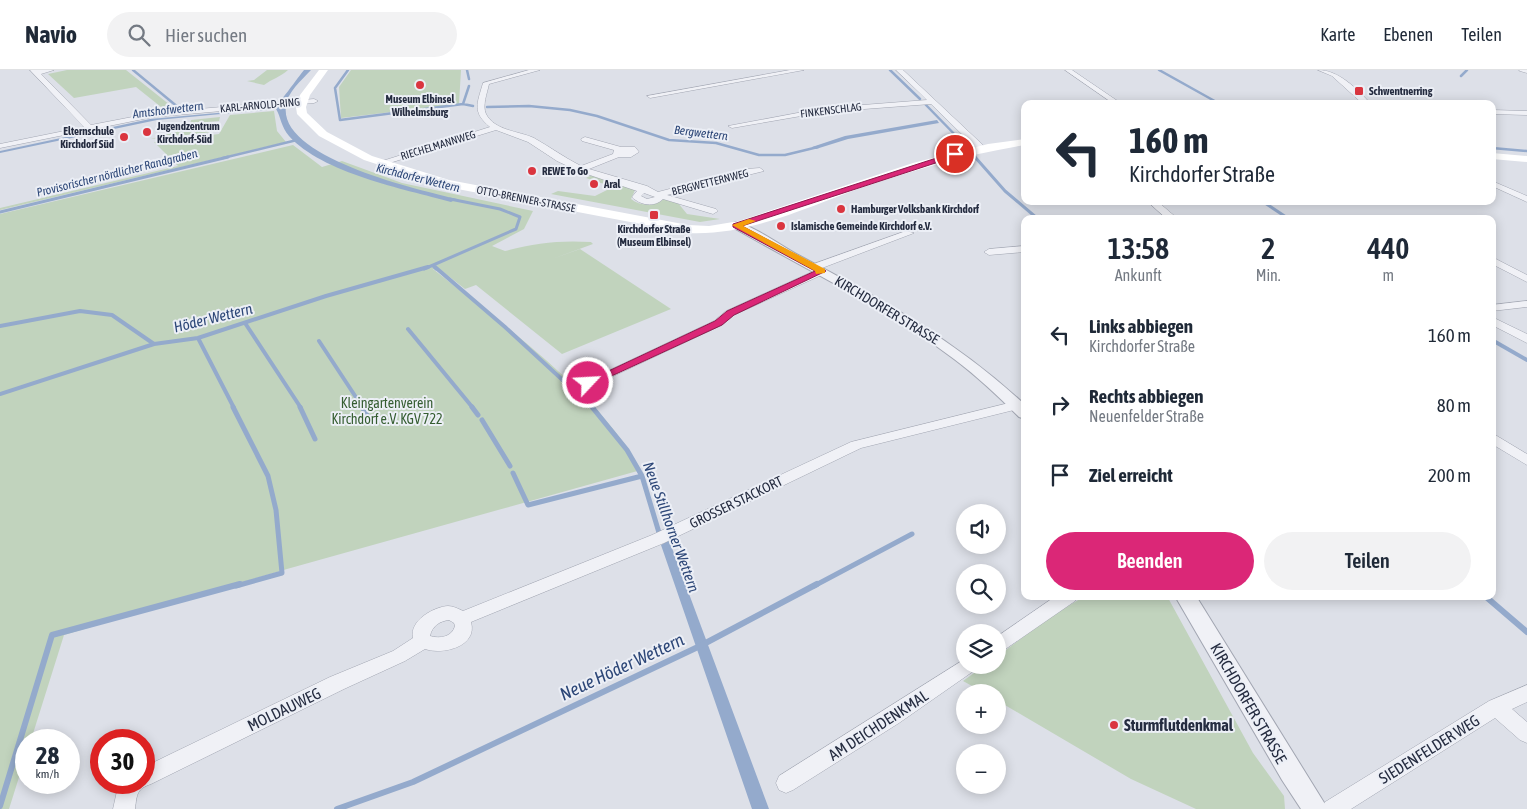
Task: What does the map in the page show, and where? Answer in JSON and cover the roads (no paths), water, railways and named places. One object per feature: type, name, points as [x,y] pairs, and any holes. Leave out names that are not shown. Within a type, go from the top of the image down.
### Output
[{"type":"main road","points":[[302,102],[324,70]]},
{"type":"main road","points":[[309,119],[322,83],[333,70]]},
{"type":"main road","name":"OTTO-BRENNER-STRASSE","points":[[302,102],[302,114],[318,130],[333,140],[380,163],[448,183],[668,227],[703,230],[736,225],[934,160],[1021,143]]},
{"type":"main road","points":[[1496,156],[1527,159]]},
{"type":"street","points":[[34,71],[51,70]]},
{"type":"street","points":[[537,70],[486,83],[480,108],[484,118],[496,128],[531,140],[560,160],[581,169],[644,188],[636,198],[642,201],[656,201],[661,196],[660,194],[701,209],[713,211]]},
{"type":"street","points":[[650,96],[801,70]]},
{"type":"street","points":[[899,70],[982,149]]},
{"type":"street","points":[[1068,70],[1114,100]]},
{"type":"street","points":[[1522,70],[1527,71]]},
{"type":"street","points":[[34,71],[90,128]]},
{"type":"street","points":[[1328,71],[1363,100]]},
{"type":"street","points":[[486,76],[500,80]]},
{"type":"street","name":"KARL-ARNOLD-RING","points":[[0,146],[153,115],[314,101]]},
{"type":"street","name":"FINKENSCHLAG","points":[[732,126],[824,110],[931,102]]},
{"type":"street","points":[[1496,112],[1524,113]]},
{"type":"street","name":"RIECHELMANNWEG","points":[[380,163],[496,128]]},
{"type":"street","points":[[581,169],[619,152],[584,138]]},
{"type":"street","name":"BERGWETTERNWEG","points":[[660,194],[746,172],[760,171]]},
{"type":"street","points":[[1496,185],[1527,199]]},
{"type":"street","points":[[1156,205],[1168,215]]},
{"type":"street","name":"KIRCHDORFER STRASSE","points":[[736,225],[818,269],[934,337],[994,382],[1021,410]]},
{"type":"street","points":[[588,383],[718,323],[730,313],[818,269],[909,233]]},
{"type":"street","points":[[989,252],[1021,248]]},
{"type":"street","points":[[1496,262],[1527,279]]},
{"type":"street","points":[[1496,308],[1527,304]]},
{"type":"street","points":[[1496,322],[1527,339]]},
{"type":"street","name":"GROSSER STACKORT","points":[[462,619],[504,600],[665,536],[856,445],[1021,410]]},
{"type":"street","points":[[1496,440],[1527,460]]},
{"type":"street","points":[[1006,639],[1063,600]]},
{"type":"street","name":"KIRCHDORFER STRASSE","points":[[1187,600],[1290,772],[1316,809]]},
{"type":"street","points":[[449,613],[462,619],[463,630],[453,641],[436,646],[424,641],[421,636],[422,629],[432,618],[449,613]]},
{"type":"street","name":"MOLDAUWEG","points":[[155,772],[337,683],[399,656],[424,641]]},
{"type":"street","name":"AM DEICHDENKMAL","points":[[786,782],[892,717],[956,673]]},
{"type":"street","name":"SIEDENFELDER WEG","points":[[1332,809],[1496,707],[1527,693]]},
{"type":"street","points":[[1496,707],[1527,734]]},
{"type":"street","points":[[124,809],[127,794]]},
{"type":"water","points":[[304,70],[311,70],[292,91],[286,106],[290,125],[304,141],[327,156],[355,169],[414,188],[457,199],[451,202],[342,170],[304,149],[289,136],[276,109],[157,120],[0,153],[0,151],[150,119],[274,108]]},
{"type":"water","points":[[937,120],[939,123],[848,139],[816,149],[812,147],[845,136]]},
{"type":"water","points":[[669,540],[769,809],[752,809],[661,545]]},
{"type":"waterway","name":"Amtshofwettern","points":[[133,70],[179,108]]},
{"type":"waterway","points":[[348,70],[335,88],[340,120],[463,104]]},
{"type":"waterway","points":[[467,70],[469,79]]},
{"type":"waterway","points":[[890,70],[920,99]]},
{"type":"waterway","points":[[1159,70],[1213,100]]},
{"type":"waterway","points":[[1461,76],[1467,70]]},
{"type":"waterway","points":[[463,104],[469,86]]},
{"type":"waterway","name":"Bergwettern","points":[[463,104],[473,106]]},
{"type":"waterway","points":[[925,104],[964,144]]},
{"type":"waterway","name":"Bergwettern","points":[[487,107],[529,106],[570,110],[597,116],[669,140],[716,143],[759,155],[785,155],[818,147]]},
{"type":"waterway","name":"Provisorischer nördlicher Randgraben","points":[[223,158],[297,140]]},
{"type":"waterway","points":[[1496,148],[1527,151]]},
{"type":"waterway","name":"Provisorischer nördlicher Randgraben","points":[[0,212],[228,157]]},
{"type":"waterway","points":[[975,157],[1005,191],[1021,205]]},
{"type":"waterway","name":"Kirchdorfer Wettern","points":[[424,269],[516,229],[520,217],[500,209],[450,199]]},
{"type":"waterway","points":[[1022,205],[1033,215]]},
{"type":"waterway","points":[[1268,205],[1283,215]]},
{"type":"waterway","name":"Höder Wettern","points":[[433,266],[436,269]]},
{"type":"waterway","name":"Höder Wettern","points":[[198,338],[326,296],[428,267]]},
{"type":"waterway","name":"Neue Stillhorner Wettern","points":[[435,267],[505,327],[592,407]]},
{"type":"waterway","points":[[0,326],[80,311],[112,315],[154,344]]},
{"type":"waterway","points":[[245,323],[301,408]]},
{"type":"waterway","points":[[408,329],[473,408]]},
{"type":"waterway","name":"Höder Wettern","points":[[154,344],[198,338]]},
{"type":"waterway","points":[[198,338],[234,408]]},
{"type":"waterway","points":[[319,341],[363,408]]},
{"type":"waterway","points":[[1496,342],[1527,360]]},
{"type":"waterway","name":"Höder Wettern","points":[[0,394],[154,344]]},
{"type":"waterway","points":[[233,407],[268,476],[276,510],[282,573],[236,586]]},
{"type":"waterway","points":[[300,407],[315,439]]},
{"type":"waterway","points":[[362,407],[370,420]]},
{"type":"waterway","points":[[472,407],[478,415]]},
{"type":"waterway","name":"Neue Stillhorner Wettern","points":[[592,407],[627,450],[642,476]]},
{"type":"waterway","points":[[482,420],[510,466]]},
{"type":"waterway","points":[[513,473],[528,505],[642,476]]},
{"type":"waterway","name":"Neue Stillhorner Wettern","points":[[642,476],[660,536]]},
{"type":"waterway","name":"Neue Höder Wettern","points":[[814,586],[912,534]]},
{"type":"waterway","points":[[0,806],[52,635],[240,584]]},
{"type":"waterway","name":"Neue Höder Wettern","points":[[337,809],[413,782],[700,646],[817,584]]},
{"type":"waterway","points":[[1490,600],[1527,632]]},
{"type":"place","name":"Museum Elbinsel Wilhelmsburg","points":[[420,85]]},
{"type":"place","name":"Schwentnerring","points":[[1359,91]]},
{"type":"place","name":"Jugendzentrum Kirchdorf-Süd","points":[[147,132]]},
{"type":"place","name":"Elternschule Kirchdorf Süd","points":[[124,137]]},
{"type":"place","name":"REWE To Go","points":[[532,171]]},
{"type":"place","name":"Aral","points":[[594,184]]},
{"type":"place","name":"Hamburger Volksbank Kirchdorf","points":[[841,209]]},
{"type":"place","name":"Kirchdorfer Straße (Museum Elbinsel)","points":[[654,215]]},
{"type":"place","name":"Islamische Gemeinde Kirchdorf e.V.","points":[[781,226]]},
{"type":"place","name":"Sturmflutdenkmal","points":[[1114,725]]},
{"type":"park label","name":"Kleingartenverein Kirchdorf e.V. KGV 722","points":[[387,412]]}]
